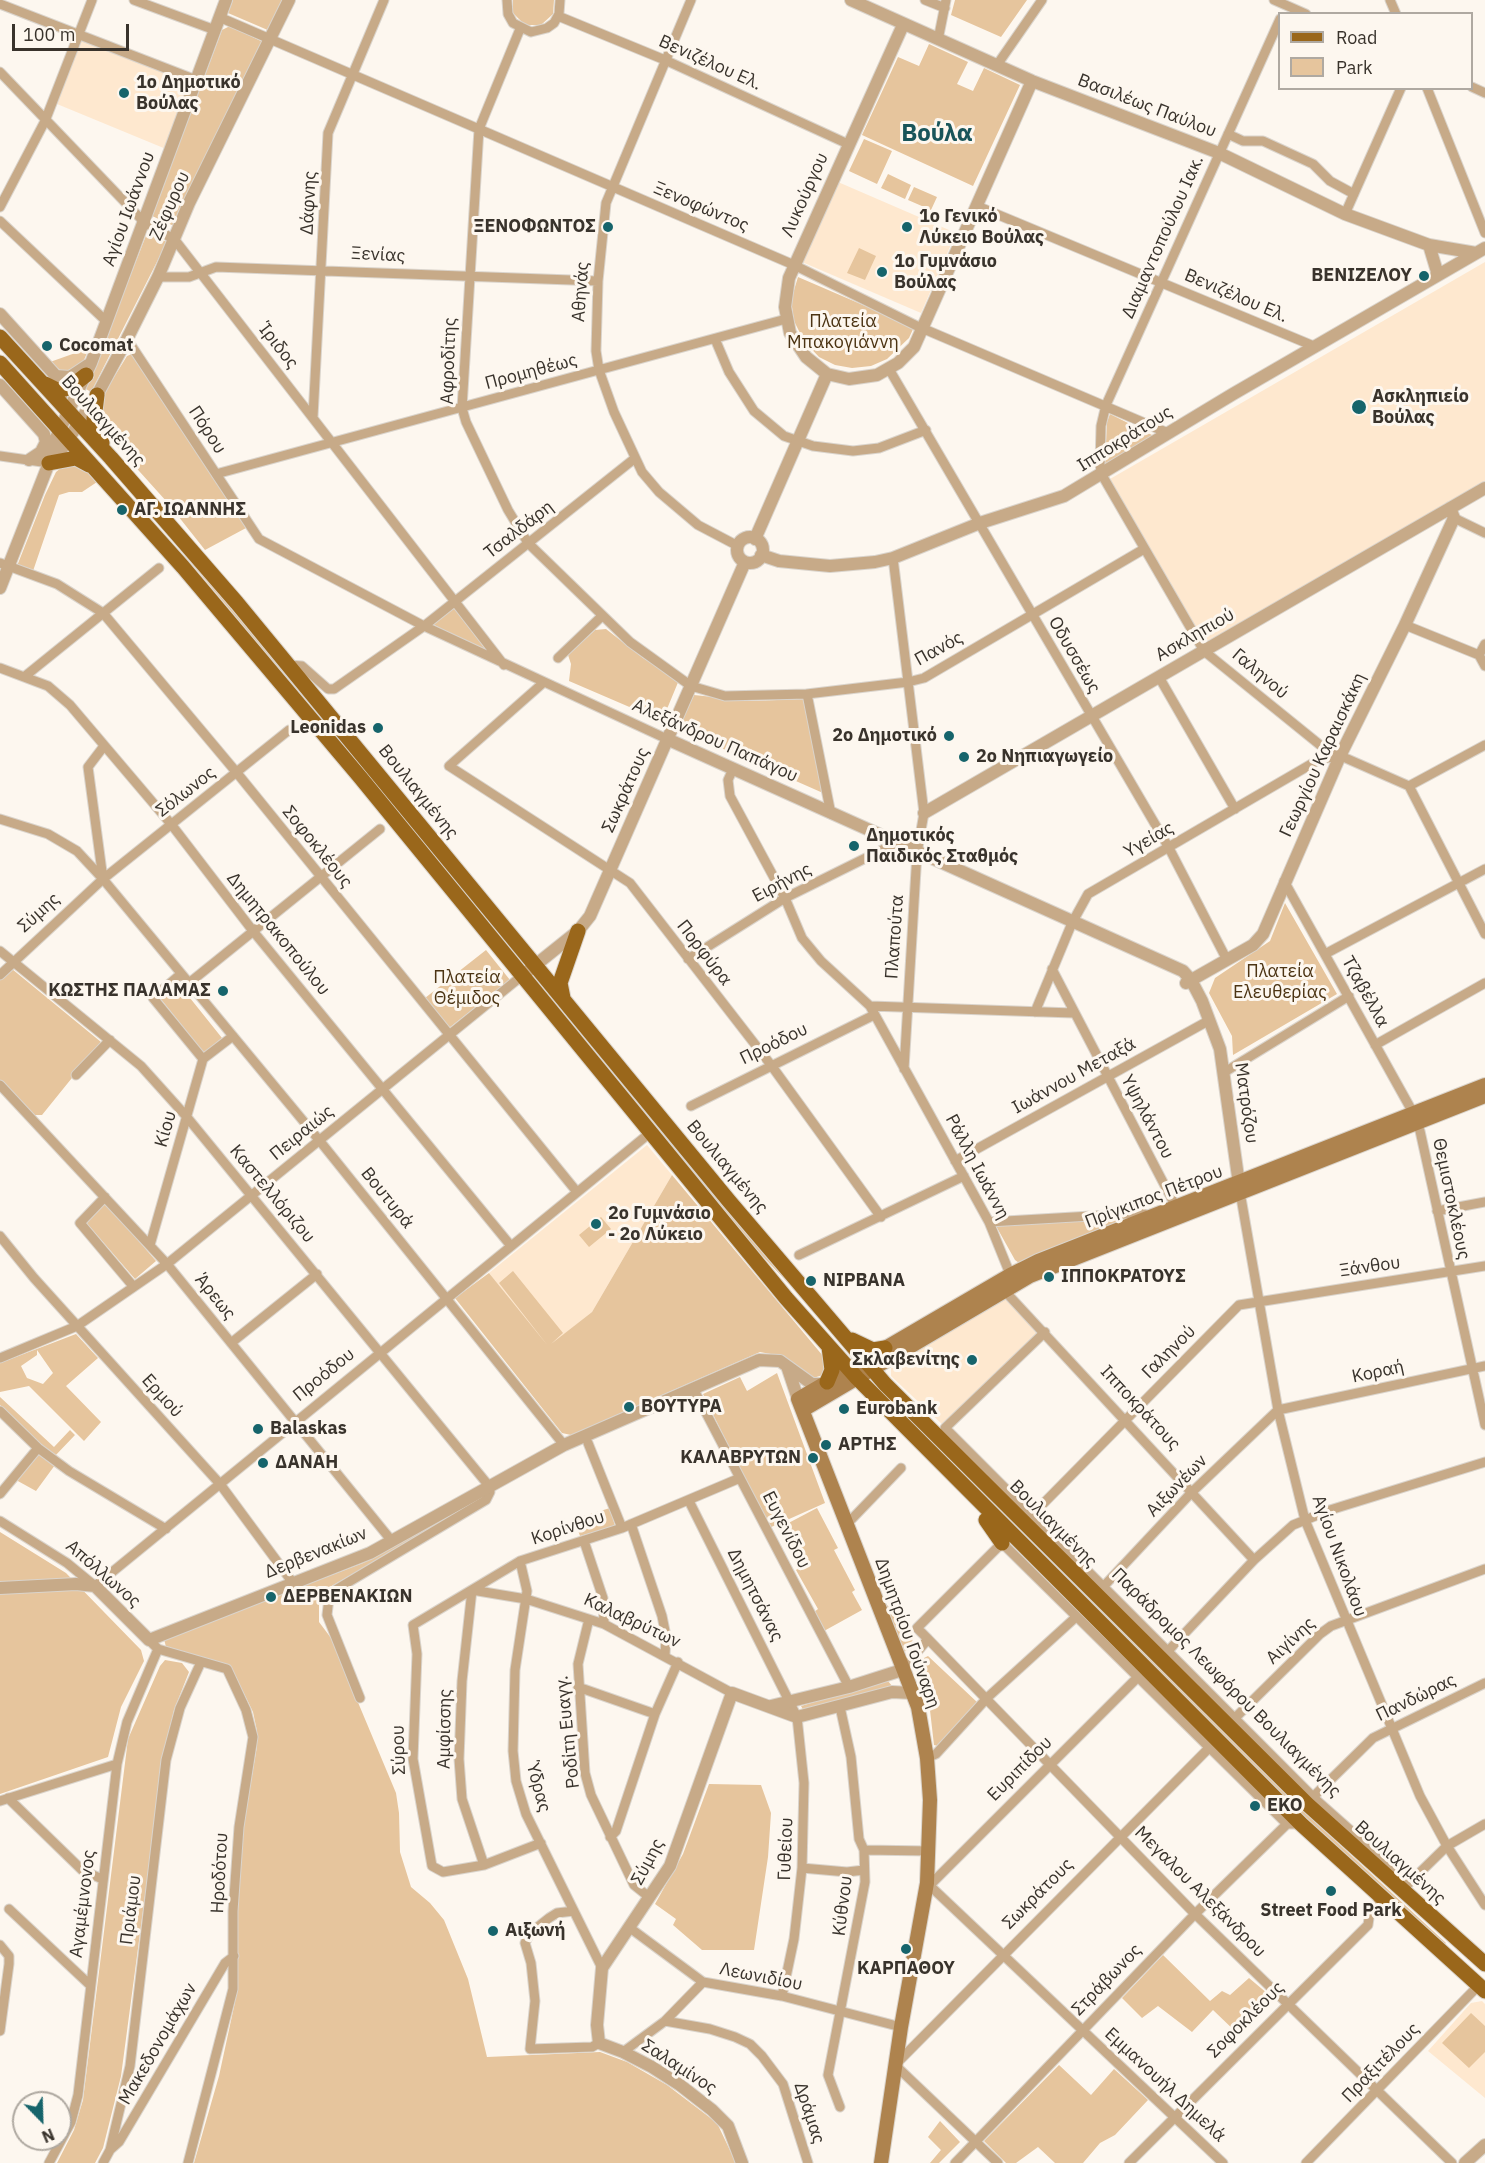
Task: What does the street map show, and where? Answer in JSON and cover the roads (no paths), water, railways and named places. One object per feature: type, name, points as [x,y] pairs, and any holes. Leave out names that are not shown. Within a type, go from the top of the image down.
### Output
[{"type":"main road","name":"Βουλιαγμένης","points":[[0,337],[111,458],[288,665],[868,1364],[1306,1804],[1405,1887],[1485,1964]]},
{"type":"main road","name":"Βουλιαγμένης","points":[[0,363],[106,479],[280,682],[829,1347],[957,1482],[1244,1767],[1294,1824],[1482,1988]]},
{"type":"main road","points":[[33,374],[47,386],[58,383],[75,386],[89,369]]},
{"type":"main road","points":[[98,395],[94,406],[95,426],[111,458]]},
{"type":"main road","points":[[49,463],[76,458],[106,479]]},
{"type":"main road","points":[[564,1000],[560,983],[578,931]]},
{"type":"main road","name":"Πρίγκιπος Πέτρου","points":[[1415,1119],[1485,1085]]},
{"type":"main road","name":"Πρίγκιπος Πέτρου","points":[[853,1373],[1006,1283],[1239,1187],[1415,1119],[1485,1096]]},
{"type":"main road","name":"Πρίγκιπος Πέτρου","points":[[868,1364],[885,1348],[1006,1283],[1150,1217],[1178,1212]]},
{"type":"main road","points":[[844,1335],[873,1350],[885,1348]]},
{"type":"main road","points":[[801,1404],[825,1383],[832,1370],[829,1347]]},
{"type":"main road","points":[[825,1383],[853,1373]]},
{"type":"main road","points":[[801,1404],[853,1373]]},
{"type":"main road","name":"Δημητρίου Γούναρη","points":[[801,1404],[918,1707],[927,1758],[930,1851],[928,1884],[901,2027],[881,2163]]},
{"type":"main road","points":[[957,1482],[1002,1544]]},
{"type":"main road","points":[[1244,1767],[1246,1784]]},
{"type":"street","points":[[0,207],[45,121],[92,0]]},
{"type":"street","points":[[134,0],[215,30]]},
{"type":"street","name":"Αγίου Ιωάννου","points":[[70,414],[89,369],[226,0]]},
{"type":"street","name":"Ζέφυρου","points":[[70,414],[98,395],[158,277],[189,203],[289,0]]},
{"type":"street","name":"Δάφνης","points":[[313,417],[328,134],[384,0]]},
{"type":"street","points":[[507,0],[508,14],[520,29],[539,31],[547,28],[558,16],[560,0]]},
{"type":"street","name":"Αθηνάς","points":[[692,0],[611,186],[606,203],[595,336],[599,370],[634,459],[659,492],[684,514],[714,535],[738,546]]},
{"type":"street","name":"Βασιλέως Παύλου","points":[[851,0],[1032,81],[1219,153],[1345,214],[1430,245],[1481,251]]},
{"type":"street","points":[[925,0],[945,4],[938,40]]},
{"type":"street","points":[[997,65],[1042,0]]},
{"type":"street","points":[[1275,0],[1301,12]]},
{"type":"street","points":[[0,4],[196,80]]},
{"type":"street","name":"Βενιζέλου Ελ.","points":[[558,16],[665,60],[848,144]]},
{"type":"street","name":"Ξενοφώντος","points":[[219,17],[270,41],[352,73],[794,265],[923,329],[1168,433]]},
{"type":"street","name":"Διαμαντοπούλου Ιακ.","points":[[1102,475],[1101,426],[1106,405],[1278,23]]},
{"type":"street","name":"Λυκούργου","points":[[827,374],[819,370],[802,352],[786,319],[786,290],[794,265],[903,25]]},
{"type":"street","name":"Αφροδίτης","points":[[520,29],[479,129],[462,408],[466,422],[508,510],[528,543],[601,617],[664,668],[691,686]]},
{"type":"street","name":"Ίριδος","points":[[0,72],[144,222],[175,240],[504,665]]},
{"type":"street","points":[[755,539],[827,374],[841,378],[863,378],[889,369],[906,356],[923,329],[1032,81]]},
{"type":"street","points":[[1345,214],[1400,90]]},
{"type":"street","points":[[1428,90],[1485,233]]},
{"type":"street","points":[[1228,134],[1243,141],[1263,141],[1313,164],[1330,181],[1354,194]]},
{"type":"street","name":"Βενιζέλου Ελ.","points":[[977,206],[1316,347]]},
{"type":"street","points":[[0,221],[106,321]]},
{"type":"street","points":[[1430,245],[1438,275]]},
{"type":"street","name":"Ιπποκράτους","points":[[761,555],[779,561],[830,566],[893,558],[980,523],[1052,501],[1102,475],[1168,433],[1481,251]]},
{"type":"street","name":"Ξενίας","points":[[158,277],[189,277],[216,267],[598,280]]},
{"type":"street","points":[[0,314],[58,383],[70,414],[58,455],[49,463],[4,564],[0,588]]},
{"type":"street","name":"Προμηθέως","points":[[216,474],[786,319]]},
{"type":"street","name":"Πόρου","points":[[127,339],[259,539]]},
{"type":"street","points":[[715,339],[729,372],[754,411],[771,427],[797,441],[853,451],[879,448],[926,430]]},
{"type":"street","name":"Οδυσσέως","points":[[889,369],[1168,848],[1227,960]]},
{"type":"street","points":[[0,385],[44,434],[45,442],[41,452],[29,460]]},
{"type":"street","points":[[0,456],[49,463]]},
{"type":"street","name":"Τσαλδάρη","points":[[424,626],[634,459]]},
{"type":"street","name":"Γαληνού","points":[[1102,475],[1204,651],[1326,749],[1409,786]]},
{"type":"street","name":"Ασκληπιού","points":[[924,813],[1204,651],[1452,513],[1485,489]]},
{"type":"street","points":[[1452,513],[1485,533]]},
{"type":"street","name":"Γεωργίου Καραισκάκη","points":[[1188,982],[1252,945],[1263,934],[1284,880],[1340,756],[1405,625],[1452,513]]},
{"type":"street","points":[[745,538],[755,539],[762,548],[761,555],[756,561],[745,562],[738,555],[738,546],[745,538]]},
{"type":"street","name":"Αλεξάνδρου Παπάγου","points":[[259,539],[424,626],[504,665],[1162,964],[1177,968],[1188,982]]},
{"type":"street","name":"Πανός","points":[[691,686],[736,697],[807,694],[924,678],[1144,549]]},
{"type":"street","name":"Πλαπούτα","points":[[893,558],[924,813],[917,853],[904,1069]]},
{"type":"street","name":"Σωκράτους","points":[[523,975],[578,931],[590,916],[745,562]]},
{"type":"street","name":"Σοφοκλέους","points":[[4,564],[57,584],[103,613],[237,773],[448,1036],[577,1191]]},
{"type":"street","points":[[24,677],[159,568]]},
{"type":"street","points":[[558,658],[601,617]]},
{"type":"street","points":[[1405,625],[1479,655],[1485,666]]},
{"type":"street","points":[[288,665],[302,666],[327,689],[334,689],[424,626]]},
{"type":"street","points":[[1479,655],[1485,644]]},
{"type":"street","name":"Δημητρακοπούλου","points":[[0,668],[48,686],[70,705],[171,824],[253,931],[511,1246]]},
{"type":"street","points":[[1159,677],[1235,809]]},
{"type":"street","name":"Πορφύρα","points":[[543,683],[449,766],[630,883],[771,1065],[881,1217]]},
{"type":"street","points":[[807,694],[831,814]]},
{"type":"street","name":"Σόλωνος","points":[[103,879],[289,730]]},
{"type":"street","points":[[1485,745],[1409,786],[1485,934]]},
{"type":"street","points":[[103,879],[88,767],[104,746]]},
{"type":"street","name":"Υγείας","points":[[1035,1011],[1072,923],[1088,894],[1320,759],[1340,756]]},
{"type":"street","name":"Ράλλη Ιωάννη","points":[[734,770],[728,780],[730,796],[785,898],[802,938],[821,961],[872,1011],[990,1222],[1006,1283]]},
{"type":"street","name":"Βουτυρά","points":[[0,819],[48,834],[77,851],[103,879],[319,1140],[564,1444]]},
{"type":"street","points":[[189,983],[380,829]]},
{"type":"street","name":"Ειρήνης","points":[[688,960],[785,898],[896,843]]},
{"type":"street","points":[[1325,954],[1485,869]]},
{"type":"street","name":"Σύμης","points":[[0,975],[103,879]]},
{"type":"street","name":"Τζαβέλλα","points":[[1284,880],[1415,1119]]},
{"type":"street","name":"Καστελλόριζου","points":[[0,951],[14,960],[141,1065],[317,1274],[489,1486]]},
{"type":"street","points":[[1202,1000],[1202,989],[1214,968]]},
{"type":"street","name":"Υψηλάντου","points":[[1052,969],[1072,1013],[1178,1212]]},
{"type":"street","points":[[181,974],[153,998],[203,1059],[233,1036]]},
{"type":"street","name":"Πειραιώς","points":[[0,1359],[77,1326],[167,1264],[523,975]]},
{"type":"street","name":"Ματρόζου","points":[[1188,982],[1202,1000],[1208,1021],[1218,1042],[1239,1187]]},
{"type":"street","name":"Ματρόζου","points":[[1188,982],[1198,1010],[1208,1021]]},
{"type":"street","points":[[1375,1045],[1485,983]]},
{"type":"street","points":[[1224,1073],[1349,996]]},
{"type":"street","points":[[872,1011],[906,1007],[1072,1013]]},
{"type":"street","name":"Προόδου","points":[[691,1106],[872,1011]]},
{"type":"street","name":"Ιωάννου Μεταξά","points":[[955,1161],[1208,1021]]},
{"type":"street","points":[[76,1075],[110,1040]]},
{"type":"street","name":"Κίου","points":[[150,1245],[203,1059]]},
{"type":"street","name":"Άρεως","points":[[2,1090],[167,1264],[391,1540]]},
{"type":"street","name":"Θεμιστοκλέους","points":[[1415,1119],[1485,1425]]},
{"type":"street","name":"Προόδου","points":[[95,1586],[651,1132]]},
{"type":"street","points":[[799,1255],[964,1176]]},
{"type":"street","name":"Αγίου Νικολάου","points":[[1239,1187],[1278,1410],[1305,1520],[1420,1796],[1447,1846],[1485,1905]]},
{"type":"street","points":[[105,1197],[80,1223],[133,1286]]},
{"type":"street","points":[[1437,1211],[1485,1202]]},
{"type":"street","points":[[990,1222],[1142,1213],[1150,1217]]},
{"type":"street","name":"Ερμού","points":[[0,1236],[77,1326],[220,1484],[293,1583]]},
{"type":"street","name":"Ξάνθου","points":[[1259,1300],[1485,1266]]},
{"type":"street","points":[[231,1343],[317,1274]]},
{"type":"street","name":"Ιπποκράτους","points":[[1006,1283],[1045,1332],[1254,1560]]},
{"type":"street","name":"Γαληνού","points":[[1032,1515],[1239,1305],[1259,1300]]},
{"type":"street","name":"Παράδρομος Λεωφόρου Βουλιαγμένης","points":[[1045,1332],[945,1428],[1234,1719],[1405,1887]]},
{"type":"street","name":"Δερβενακίων","points":[[154,1644],[293,1583],[370,1553],[564,1444],[759,1360],[780,1362],[812,1384],[825,1383]]},
{"type":"street","points":[[787,1366],[801,1404]]},
{"type":"street","name":"Κοραή","points":[[1278,1410],[1485,1366]]},
{"type":"street","name":"Ευγενίδου","points":[[693,1388],[849,1687]]},
{"type":"street","name":"Αιξωνέων","points":[[1103,1587],[1192,1492],[1278,1410]]},
{"type":"street","points":[[0,1411],[38,1448],[69,1471],[166,1528]]},
{"type":"street","points":[[588,1443],[627,1526],[662,1616],[666,1636],[665,1655]]},
{"type":"street","points":[[0,1494],[38,1448]]},
{"type":"street","points":[[1167,1652],[1280,1534],[1305,1520],[1485,1462]]},
{"type":"street","points":[[847,1524],[902,1468]]},
{"type":"street","name":"Κορίνθου","points":[[413,1625],[520,1561],[627,1526],[740,1478]]},
{"type":"street","name":"Δερβενακίων","points":[[360,1698],[327,1615],[326,1603],[335,1590],[486,1500],[490,1492],[489,1486]]},
{"type":"street","name":"Δημητσάνας","points":[[689,1501],[791,1703]]},
{"type":"street","name":"Απόλλωνος","points":[[0,1521],[67,1563],[95,1586],[154,1644]]},
{"type":"street","points":[[584,1541],[603,1598],[604,1624]]},
{"type":"street","points":[[769,1707],[849,1687],[902,1670],[928,1639],[917,1628],[1002,1544],[1208,1749],[1294,1824]]},
{"type":"street","name":"Ύδρας","points":[[520,1561],[527,1582],[514,1670],[513,1751],[516,1781],[526,1814],[602,1968]]},
{"type":"street","name":"Αιγίνης","points":[[1234,1719],[1320,1634],[1345,1620],[1485,1569]]},
{"type":"street","points":[[0,1588],[76,1584],[95,1586]]},
{"type":"street","name":"Καλαβρύτων","points":[[472,1590],[526,1599],[604,1624],[732,1693],[797,1717]]},
{"type":"street","name":"Αμφίσσης","points":[[472,1590],[462,1682],[459,1759],[462,1799],[484,1865]]},
{"type":"street","points":[[927,1758],[936,1754],[988,1697],[1076,1617]]},
{"type":"street","name":"Ροδίτη Ευαγγ.","points":[[589,1619],[578,1664],[585,1773],[591,1795],[634,1885],[650,1897]]},
{"type":"street","name":"Σύρου","points":[[413,1625],[417,1654],[413,1759],[432,1866],[443,1872],[484,1865]]},
{"type":"street","name":"Μεγαλου Αλεξάνδρου","points":[[928,1639],[988,1697],[1195,1914],[1452,2163]]},
{"type":"street","name":"Ηροδότου","points":[[154,1644],[201,1662],[227,1669],[246,1710],[253,1737],[239,1827],[233,1911],[233,1989],[188,2163]]},
{"type":"street","name":"Αγαμέμνονος","points":[[49,2163],[72,2122],[78,2095],[117,1764],[127,1722],[154,1644]]},
{"type":"street","name":"Πριάμου","points":[[103,2163],[110,2150],[130,2066],[166,1760],[180,1708],[201,1662]]},
{"type":"street","points":[[610,1838],[616,1831],[656,1714],[678,1662]]},
{"type":"street","name":"Ευριπίδου","points":[[928,1884],[1137,1678]]},
{"type":"street","name":"Πανδώρας","points":[[1313,1797],[1373,1738],[1485,1683]]},
{"type":"street","points":[[578,1687],[656,1714]]},
{"type":"street","points":[[797,1717],[892,1692],[912,1693]]},
{"type":"street","name":"Σύμης","points":[[600,2043],[597,2025],[602,1968],[670,1866],[732,1693]]},
{"type":"street","name":"Γυθείου","points":[[782,1996],[794,1939],[802,1868],[804,1783],[797,1717],[791,1703]]},
{"type":"street","name":"Κύθνου","points":[[840,1707],[851,1757],[859,1839],[864,1850],[862,1906],[828,2075],[840,2107]]},
{"type":"street","name":"Σωκράτους","points":[[895,2065],[1208,1749]]},
{"type":"street","points":[[4,1799],[117,1764]]},
{"type":"street","points":[[4,1799],[82,1870],[102,1879]]},
{"type":"street","name":"Στράβωνος","points":[[955,2163],[1195,1914],[1294,1824]]},
{"type":"street","points":[[1405,1887],[1447,1846],[1485,1824]]},
{"type":"street","points":[[484,1865],[541,1843]]},
{"type":"street","points":[[864,1850],[930,1851]]},
{"type":"street","points":[[802,1868],[847,1872],[864,1870]]},
{"type":"street","name":"Εμμανουήλ Δημελά","points":[[928,1884],[1223,2163]]},
{"type":"street","name":"Σοφοκλέους","points":[[1130,2163],[1288,2002],[1368,1925],[1370,1911],[1381,1899]]},
{"type":"street","points":[[9,1909],[90,1985]]},
{"type":"street","name":"Σαλαμίνος","points":[[574,1911],[557,1913],[549,1918],[530,1933],[525,1943],[531,1963],[535,2001],[530,2049],[592,2047],[600,2043],[624,2052],[680,2085],[712,2110],[728,2126],[742,2163]]},
{"type":"street","name":"Λεωνιδίου","points":[[630,1928],[703,1982],[782,1996],[901,2027]]},
{"type":"street","points":[[0,1945],[9,1956],[0,2031]]},
{"type":"street","name":"Μακεδονομάχων","points":[[110,2150],[119,2142],[225,1963],[234,1956]]},
{"type":"street","points":[[624,2052],[665,2021],[703,1982]]},
{"type":"street","name":"Πραξιτέλους","points":[[1306,2163],[1482,1988]]},
{"type":"street","name":"Δράμας","points":[[665,2021],[710,2029],[750,2044],[774,2070],[783,2084],[808,2163]]},
{"type":"street","points":[[895,2065],[998,2163]]},
{"type":"street","points":[[1465,2163],[1485,2145]]},
{"type":"place","name":"1ο Δημοτικό Βούλας","points":[[124,93]]},
{"type":"place","name":"ΞΕΝΟΦΩΝΤΟΣ","points":[[608,227]]},
{"type":"place","name":"1ο Γενικό Λύκειο Βούλας","points":[[907,227]]},
{"type":"place","name":"1ο Γυμνάσιο Βούλας","points":[[882,272]]},
{"type":"place","name":"ΒΕΝΙΖΕΛΟΥ","points":[[1424,276]]},
{"type":"place","name":"Cocomat","points":[[47,346]]},
{"type":"place","name":"Ασκληπιείο Βούλας","points":[[1359,407]]},
{"type":"place","name":"ΑΓ. ΙΩΑΝΝΗΣ","points":[[122,510]]},
{"type":"place","name":"Leonidas","points":[[378,728]]},
{"type":"place","name":"2ο Δημοτικό","points":[[949,736]]},
{"type":"place","name":"2ο Νηπιαγωγείο","points":[[964,757]]},
{"type":"place","name":"Δημοτικός Παιδικός Σταθμός","points":[[854,846]]},
{"type":"place","name":"ΚΩΣΤΗΣ ΠΑΛΑΜΑΣ","points":[[223,991]]},
{"type":"place","name":"2ο Γυμνάσιο - 2ο Λύκειο","points":[[596,1224]]},
{"type":"place","name":"ΙΠΠΟΚΡΑΤΟΥΣ","points":[[1049,1277]]},
{"type":"place","name":"ΝΙΡΒΑΝΑ","points":[[811,1281]]},
{"type":"place","name":"Σκλαβενίτης","points":[[972,1360]]},
{"type":"place","name":"ΒΟΥΤΥΡΑ","points":[[629,1407]]},
{"type":"place","name":"Eurobank","points":[[844,1409]]},
{"type":"place","name":"Balaskas","points":[[258,1429]]},
{"type":"place","name":"ΑΡΤΗΣ","points":[[826,1445]]},
{"type":"place","name":"ΚΑΛΑΒΡΥΤΩΝ","points":[[813,1458]]},
{"type":"place","name":"ΔΑΝΑΗ","points":[[263,1463]]},
{"type":"place","name":"ΔΕΡΒΕΝΑΚΙΩΝ","points":[[271,1597]]},
{"type":"place","name":"EKO","points":[[1255,1806]]},
{"type":"place","name":"Street Food Park","points":[[1331,1891]]},
{"type":"place","name":"Αιξωνή","points":[[493,1931]]},
{"type":"place","name":"ΚΑΡΠΑΘΟΥ","points":[[906,1949]]},
{"type":"district","name":"Βούλα","points":[[937,134]]},
{"type":"park label","name":"Πλατεία Μπακογιάννη","points":[[843,332]]},
{"type":"park label","name":"Πλατεία Ελευθερίας","points":[[1280,982]]},
{"type":"park label","name":"Πλατεία Θέμιδος","points":[[467,988]]}]
